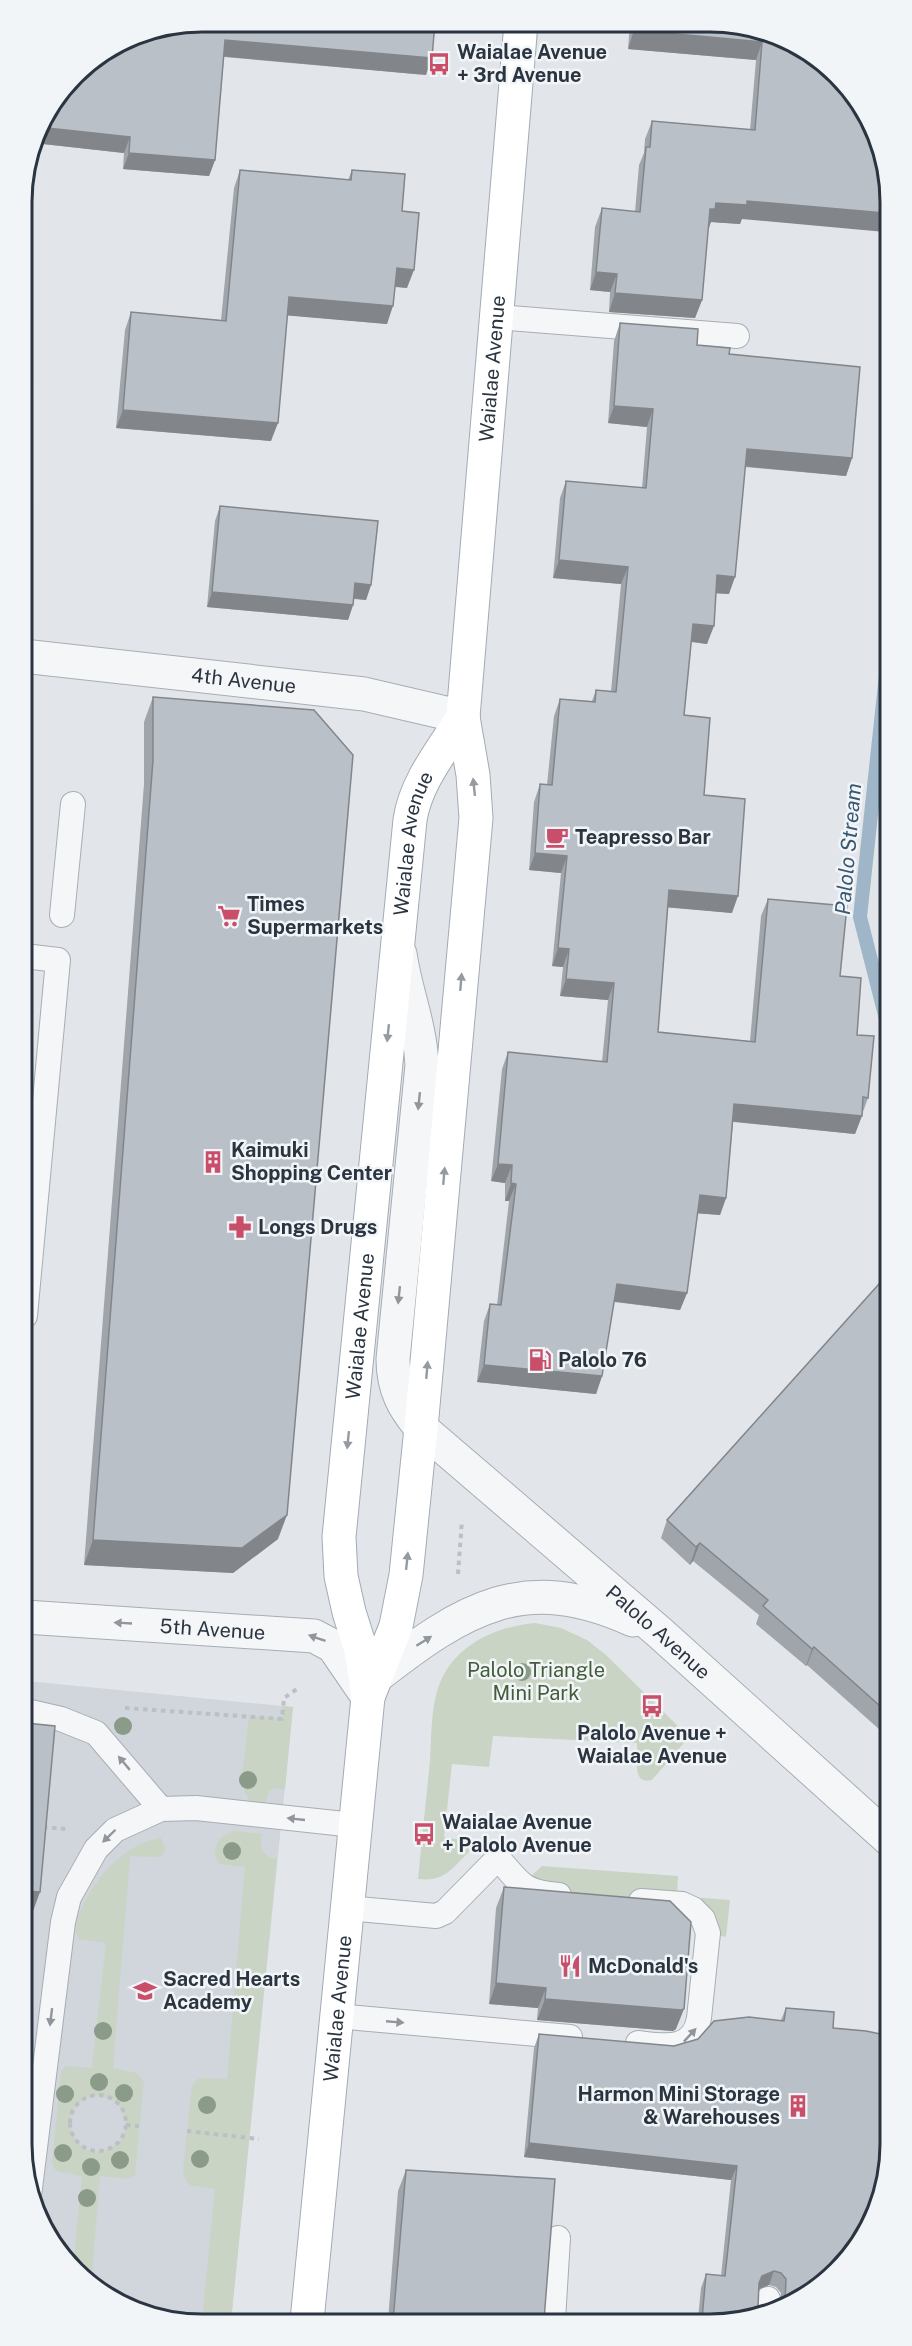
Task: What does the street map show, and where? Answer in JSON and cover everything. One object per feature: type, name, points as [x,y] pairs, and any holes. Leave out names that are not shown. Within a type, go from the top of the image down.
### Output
[{"type":"main road","name":"Waialae Avenue","points":[[308,2314],[354,1825],[372,1686],[396,1626],[404,1592],[422,1428],[476,818],[473,775],[464,717],[520,31]]},
{"type":"main road","name":"Waialae Avenue","points":[[372,1686],[349,1612],[341,1576],[339,1538],[413,801],[423,780],[464,717]]},
{"type":"street","name":"4th Avenue","points":[[32,657],[364,694],[464,717]]},
{"type":"street","name":"Palolo Avenue","points":[[398,940],[407,991],[418,1025],[422,1065],[393,1375],[408,1413],[422,1428],[659,1632],[880,1831]]},
{"type":"street","points":[[372,1686],[419,1644],[473,1612],[514,1599],[549,1596],[574,1599],[613,1610],[659,1632]]},
{"type":"street","name":"5th Avenue","points":[[32,1617],[314,1636],[333,1646],[372,1686]]},
{"type":"lane","points":[[497,314],[497,317],[737,336]]},
{"type":"lane","points":[[62,915],[73,804]]},
{"type":"lane","points":[[32,957],[58,960],[32,1240]]},
{"type":"lane","points":[[32,1712],[61,1719],[96,1733],[161,1809]]},
{"type":"lane","points":[[33,2165],[63,1922],[69,1897],[96,1849],[115,1830],[161,1809],[196,1808],[354,1825]]},
{"type":"lane","points":[[347,1908],[436,1916],[445,1912],[498,1858],[528,1890],[584,1897]]},
{"type":"lane","points":[[619,1899],[677,1903],[687,1906],[704,1919],[708,1934],[699,2018],[691,2036],[678,2045],[667,2046],[620,2042]]},
{"type":"lane","points":[[336,2016],[596,2040]]},
{"type":"lane","points":[[553,2314],[558,2238]]},
{"type":"path","points":[[457,1583],[462,1520]]},
{"type":"path","points":[[116,1707],[282,1719],[284,1698],[297,1689]]},
{"type":"path","points":[[106,2096],[120,2107],[126,2125],[124,2134],[112,2148],[95,2151],[78,2144],[70,2127],[70,2118],[79,2102],[87,2097],[106,2096]]},
{"type":"path","points":[[126,2125],[139,2126]]},
{"type":"path","points":[[187,2131],[259,2139]]},
{"type":"shaded area","name":"Sacred Hearts Academy","points":[[32,1682],[293,1707],[232,2314],[168,2311],[126,2297],[89,2272],[60,2239],[44,2210],[37,2189],[32,2145]]},
{"type":"green space","name":"Palolo Triangle Mini Park","points":[[535,1623],[561,1628],[587,1640],[606,1655],[689,1737],[652,1780],[645,1781],[638,1774],[637,1743],[493,1736],[489,1767],[452,1764],[444,1837],[466,1841],[470,1847],[469,1852],[447,1873],[435,1878],[418,1879],[434,1703],[441,1681],[454,1660],[473,1643],[509,1628]]},
{"type":"green space","points":[[283,1706],[293,1707],[285,1789],[275,1788],[269,1791],[264,1807],[250,1802],[242,1779],[249,1716],[282,1719]]},
{"type":"green space","points":[[230,1832],[262,1834],[263,1851],[268,1856],[277,1859],[232,2314],[203,2314],[215,2189],[190,2185],[183,2171],[192,2085],[202,2078],[227,2079],[245,1867],[220,1864],[217,1859],[215,1853],[218,1843]]},
{"type":"green space","points":[[161,1838],[166,1850],[160,1857],[130,1856],[113,2068],[137,2073],[144,2082],[135,2175],[128,2179],[100,2176],[92,2274],[74,2257],[82,2176],[56,2171],[52,2163],[61,2071],[66,2066],[92,2068],[106,1943],[79,1939],[76,1923],[95,1884],[114,1863],[136,1847]],"holes":[[[96,2095],[114,2100],[124,2115],[125,2128],[121,2139],[112,2147],[101,2151],[90,2150],[79,2144],[70,2125],[71,2116],[78,2103]]]},
{"type":"green space","points":[[542,1866],[678,1876],[677,1896],[730,1900],[726,1937],[708,1933],[706,1926],[538,1893],[522,1884]]},
{"type":"building","points":[[201,31],[434,31],[432,58],[225,40],[215,160],[129,153],[130,137],[48,128],[54,116],[81,81],[107,60],[136,44],[157,37]]},
{"type":"building","points":[[645,31],[733,33],[765,41],[805,60],[831,81],[858,116],[868,136],[879,179],[880,213],[747,201],[747,205],[716,203],[715,209],[710,209],[702,300],[615,293],[617,274],[596,272],[602,208],[640,212],[646,147],[650,147],[652,121],[755,130],[762,42]]},
{"type":"building","points":[[240,170],[351,180],[352,170],[405,174],[402,211],[419,213],[414,270],[397,268],[393,306],[289,297],[278,423],[123,410],[131,312],[226,321]]},
{"type":"building","points":[[620,323],[698,329],[697,345],[730,348],[729,354],[860,367],[852,458],[747,449],[735,577],[717,575],[714,626],[693,624],[684,715],[710,718],[704,795],[745,799],[738,896],[669,890],[658,1032],[755,1042],[768,899],[847,906],[840,976],[861,978],[857,1035],[874,1036],[868,1098],[863,1097],[862,1116],[734,1104],[726,1198],[700,1195],[687,1293],[617,1284],[602,1376],[484,1365],[490,1304],[501,1305],[516,1184],[511,1183],[512,1165],[498,1164],[508,1052],[607,1062],[614,983],[566,979],[569,949],[558,948],[567,856],[535,853],[540,784],[552,785],[560,699],[595,702],[596,690],[616,692],[628,567],[559,560],[566,481],[646,488],[653,409],[614,406]]},
{"type":"building","points":[[220,506],[378,521],[371,585],[355,583],[353,605],[212,592]]},
{"type":"building","name":"Kaimuki Shopping Center","points":[[153,697],[314,710],[353,755],[287,1515],[242,1548],[93,1540],[153,760]]},
{"type":"building","points":[[880,1283],[880,1706],[814,1647],[812,1649],[763,1606],[768,1600],[700,1543],[696,1547],[667,1520]]},
{"type":"building","points":[[32,1724],[55,1726],[40,1892],[32,1891]]},
{"type":"building","points":[[504,1887],[670,1901],[691,1922],[684,2009],[545,1999],[546,1988],[496,1983]]},
{"type":"building","points":[[786,2008],[834,2012],[833,2028],[880,2034],[880,2156],[877,2178],[858,2230],[823,2272],[785,2297],[786,2279],[781,2273],[774,2271],[762,2276],[759,2283],[759,2308],[733,2313],[702,2314],[706,2274],[725,2276],[737,2166],[529,2143],[539,2034],[674,2046],[698,2039],[714,2021],[749,2017],[784,2021]]},
{"type":"building","points":[[406,2170],[555,2179],[544,2314],[394,2314]]},
{"type":"waterway","name":"Palolo Stream","points":[[880,731],[860,917],[880,996]]},
{"type":"place","name":"Waialae Avenue + 3rd Avenue","points":[[439,64]]},
{"type":"place","name":"Teapresso Bar","points":[[557,837]]},
{"type":"place","name":"Times Supermarkets","points":[[229,916]]},
{"type":"place","name":"Kaimuki Shopping Center","points":[[213,1162]]},
{"type":"place","name":"Longs Drugs","points":[[240,1227]]},
{"type":"place","name":"Palolo 76","points":[[540,1360]]},
{"type":"place","name":"Palolo Avenue + Waialae Avenue","points":[[652,1706]]},
{"type":"place","name":"Waialae Avenue + Palolo Avenue","points":[[424,1834]]},
{"type":"place","name":"McDonald's","points":[[570,1966]]},
{"type":"place","name":"Sacred Hearts Academy","points":[[145,1991]]},
{"type":"place","name":"Harmon Mini Storage & Warehouses","points":[[798,2106]]}]
